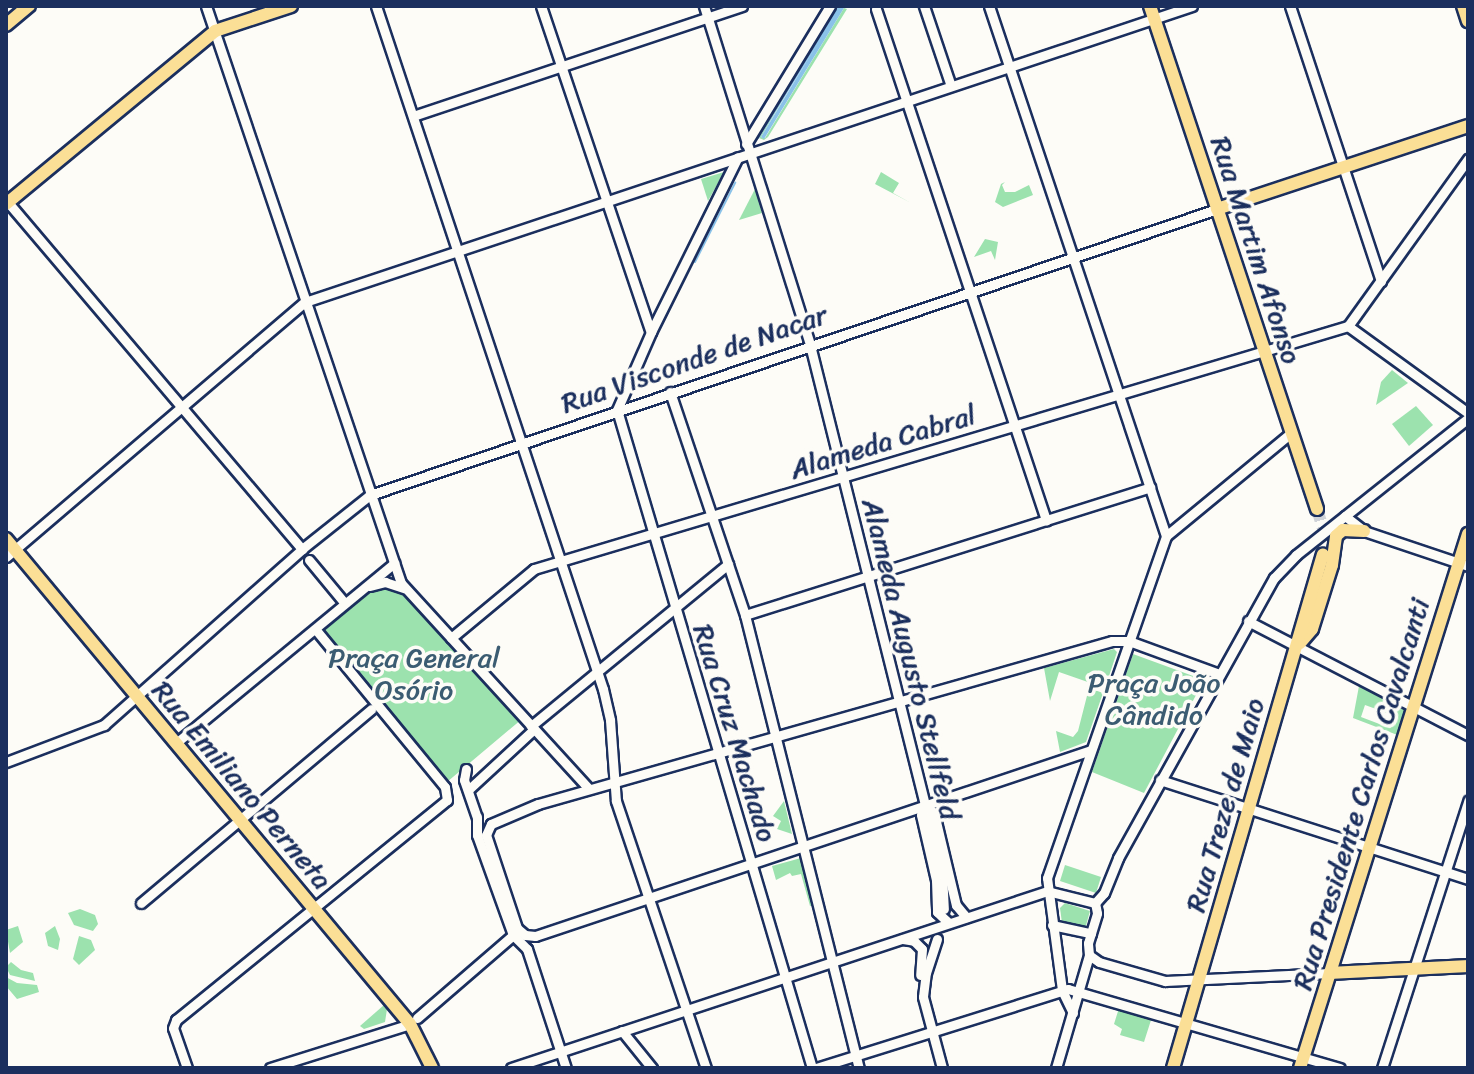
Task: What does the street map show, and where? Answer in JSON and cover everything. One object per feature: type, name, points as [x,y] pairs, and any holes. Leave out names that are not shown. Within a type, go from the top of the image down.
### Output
[{"type":"main road","points":[[6,25],[29,6]]},
{"type":"main road","points":[[7,202],[215,31],[291,6]]},
{"type":"main road","points":[[1463,6],[1468,21]]},
{"type":"main road","name":"Rua Martim Afonso","points":[[1152,12],[1317,509]]},
{"type":"main road","name":"Rua Visconde de Nacar","points":[[1217,209],[1468,126]]},
{"type":"main road","points":[[1297,646],[1312,629],[1332,565],[1336,536],[1343,530],[1364,531]]},
{"type":"main road","name":"Rua Presidente Carlos Cavalcanti","points":[[1302,1062],[1414,707],[1463,565],[1468,534]]},
{"type":"main road","name":"Rua Emiliano Perneta","points":[[9,549],[413,1021],[432,1068]]},
{"type":"main road","name":"Rua Treze de Maio","points":[[1173,1068],[1323,554]]},
{"type":"main road","points":[[1330,973],[1468,966]]},
{"type":"street","points":[[206,6],[404,588],[589,789]]},
{"type":"street","points":[[376,6],[597,672],[610,720],[614,782],[706,1068]]},
{"type":"street","points":[[541,6],[651,332]]},
{"type":"street","name":"Alameda Augusto Stellfeld","points":[[704,6],[810,345],[926,806],[944,883],[944,909]]},
{"type":"street","points":[[413,116],[742,6]]},
{"type":"street","points":[[617,410],[651,332],[738,157],[830,6]]},
{"type":"street","points":[[924,6],[951,86]]},
{"type":"street","points":[[989,6],[1166,536]]},
{"type":"street","points":[[9,549],[305,302],[1009,67],[1152,12],[1192,6]]},
{"type":"street","points":[[1290,6],[1381,281]]},
{"type":"street","points":[[876,9],[1046,520]]},
{"type":"street","points":[[1095,903],[1104,893],[1114,866],[1248,621],[1285,565],[1468,415],[1348,326],[1468,159]]},
{"type":"street","points":[[7,202],[302,549]]},
{"type":"street","name":"Rua Visconde de Nacar","points":[[6,762],[91,732],[302,549],[370,495],[1217,209]]},
{"type":"street","name":"Alameda Cabral","points":[[451,638],[534,569],[1348,326]]},
{"type":"street","points":[[670,392],[745,615],[859,1068]]},
{"type":"street","name":"Rua Cruz Machado","points":[[617,410],[674,609],[814,1068]]},
{"type":"street","points":[[1073,1013],[1062,990],[1047,891],[1048,873],[1166,536],[1292,432]]},
{"type":"street","points":[[745,615],[1150,487]]},
{"type":"street","points":[[1345,516],[1364,531],[1463,565]]},
{"type":"street","points":[[309,560],[343,601]]},
{"type":"street","points":[[176,743],[394,563]]},
{"type":"street","points":[[468,790],[532,728],[728,564]]},
{"type":"street","points":[[367,588],[385,582],[404,588]]},
{"type":"street","points":[[1248,621],[1468,735]]},
{"type":"street","points":[[187,1068],[174,1032],[174,1025],[180,1016],[448,796],[445,787],[316,630]]},
{"type":"street","points":[[1091,750],[530,936],[517,928],[487,841],[486,829],[525,808],[1112,641],[1129,641],[1219,674]]},
{"type":"street","points":[[141,903],[371,709]]},
{"type":"street","points":[[466,769],[468,790],[477,817],[477,835],[516,939],[527,949],[566,1068]]},
{"type":"street","points":[[1160,780],[1468,879]]},
{"type":"street","points":[[1382,1068],[1468,801]]},
{"type":"street","points":[[926,806],[934,813],[956,905],[966,917]]},
{"type":"street","points":[[926,806],[921,815],[936,880],[937,912],[949,923]]},
{"type":"street","points":[[511,1068],[1047,891],[1095,903]]},
{"type":"street","points":[[1056,1068],[1089,955],[1097,913],[1095,903]]},
{"type":"street","points":[[1052,925],[1091,933]]},
{"type":"street","points":[[270,1068],[413,1021],[516,939]]},
{"type":"street","points":[[898,939],[914,941],[922,949],[918,1000],[924,1024],[931,1030]]},
{"type":"street","points":[[937,939],[923,989],[942,1068]]},
{"type":"street","points":[[1089,955],[1099,962],[1161,981],[1330,973]]},
{"type":"street","points":[[814,1068],[1062,990],[1080,990],[1187,1022],[1302,1062],[1340,1068]]},
{"type":"street","points":[[622,1031],[652,1068]]},
{"type":"street","points":[[310,1055],[314,1068]]},
{"type":"green space","points":[[838,6],[761,137],[765,138],[844,8],[847,9],[768,137],[764,140],[759,138]]},
{"type":"green space","points":[[724,172],[708,201],[701,179]]},
{"type":"green space","points":[[881,172],[899,183],[893,193],[911,203],[875,184]]},
{"type":"green space","points":[[1005,182],[1002,185],[1005,192],[1015,192],[1029,185],[1033,195],[1003,207],[995,202],[1001,184]]},
{"type":"green space","points":[[755,189],[762,213],[739,220]]},
{"type":"green space","points":[[985,239],[998,242],[995,260],[991,251],[974,257]]},
{"type":"green space","points":[[1392,370],[1408,383],[1376,405],[1381,382]]},
{"type":"green space","points":[[1416,406],[1433,425],[1409,446],[1392,424]]},
{"type":"green space","name":"Praça General Osório","points":[[377,585],[397,588],[516,719],[522,719],[447,782],[324,634],[327,627]]},
{"type":"green space","points":[[1114,649],[1117,652],[1105,688],[1059,672],[1050,701],[1044,668]]},
{"type":"green space","name":"Praça João Cândido","points":[[1133,654],[1204,680],[1144,793],[1092,772]]},
{"type":"green space","points":[[1359,686],[1406,710],[1400,736],[1353,718]],"holes":[[[1365,705],[1398,717],[1390,728],[1361,717]]]},
{"type":"green space","points":[[1089,688],[1103,693],[1086,742],[1060,752],[1056,731],[1073,737],[1078,731]]},
{"type":"green space","points":[[784,801],[792,834],[777,829],[781,821],[773,816]]},
{"type":"green space","points":[[801,858],[814,905],[810,906],[801,874],[792,876],[790,873],[776,880],[772,866]]},
{"type":"green space","points":[[1065,865],[1101,877],[1096,893],[1060,881]]},
{"type":"green space","points":[[1065,903],[1090,911],[1085,929],[1062,923],[1060,908]]},
{"type":"green space","points":[[80,909],[95,915],[98,924],[93,931],[74,925],[68,913]]},
{"type":"green space","points":[[18,926],[23,942],[10,953],[6,930]]},
{"type":"green space","points":[[55,926],[60,939],[58,950],[48,946],[45,933]]},
{"type":"green space","points":[[79,936],[91,940],[95,950],[79,965],[73,959]]},
{"type":"green space","points":[[11,962],[21,970],[33,973],[35,981],[10,975],[6,967]]},
{"type":"green space","points":[[6,977],[17,983],[37,985],[39,992],[17,999],[6,986]]},
{"type":"green space","points":[[384,1005],[387,1009],[385,1022],[364,1029],[360,1026]]},
{"type":"green space","points":[[1119,1008],[1152,1017],[1144,1042],[1120,1035],[1122,1029],[1114,1024]]},
{"type":"water","points":[[840,6],[844,8],[764,139],[761,137]]},
{"type":"waterway","points":[[758,138],[838,9]]},
{"type":"waterway","points":[[695,262],[735,183]]},
{"type":"tunnel","points":[[1317,509],[1323,529],[1323,554]]}]
